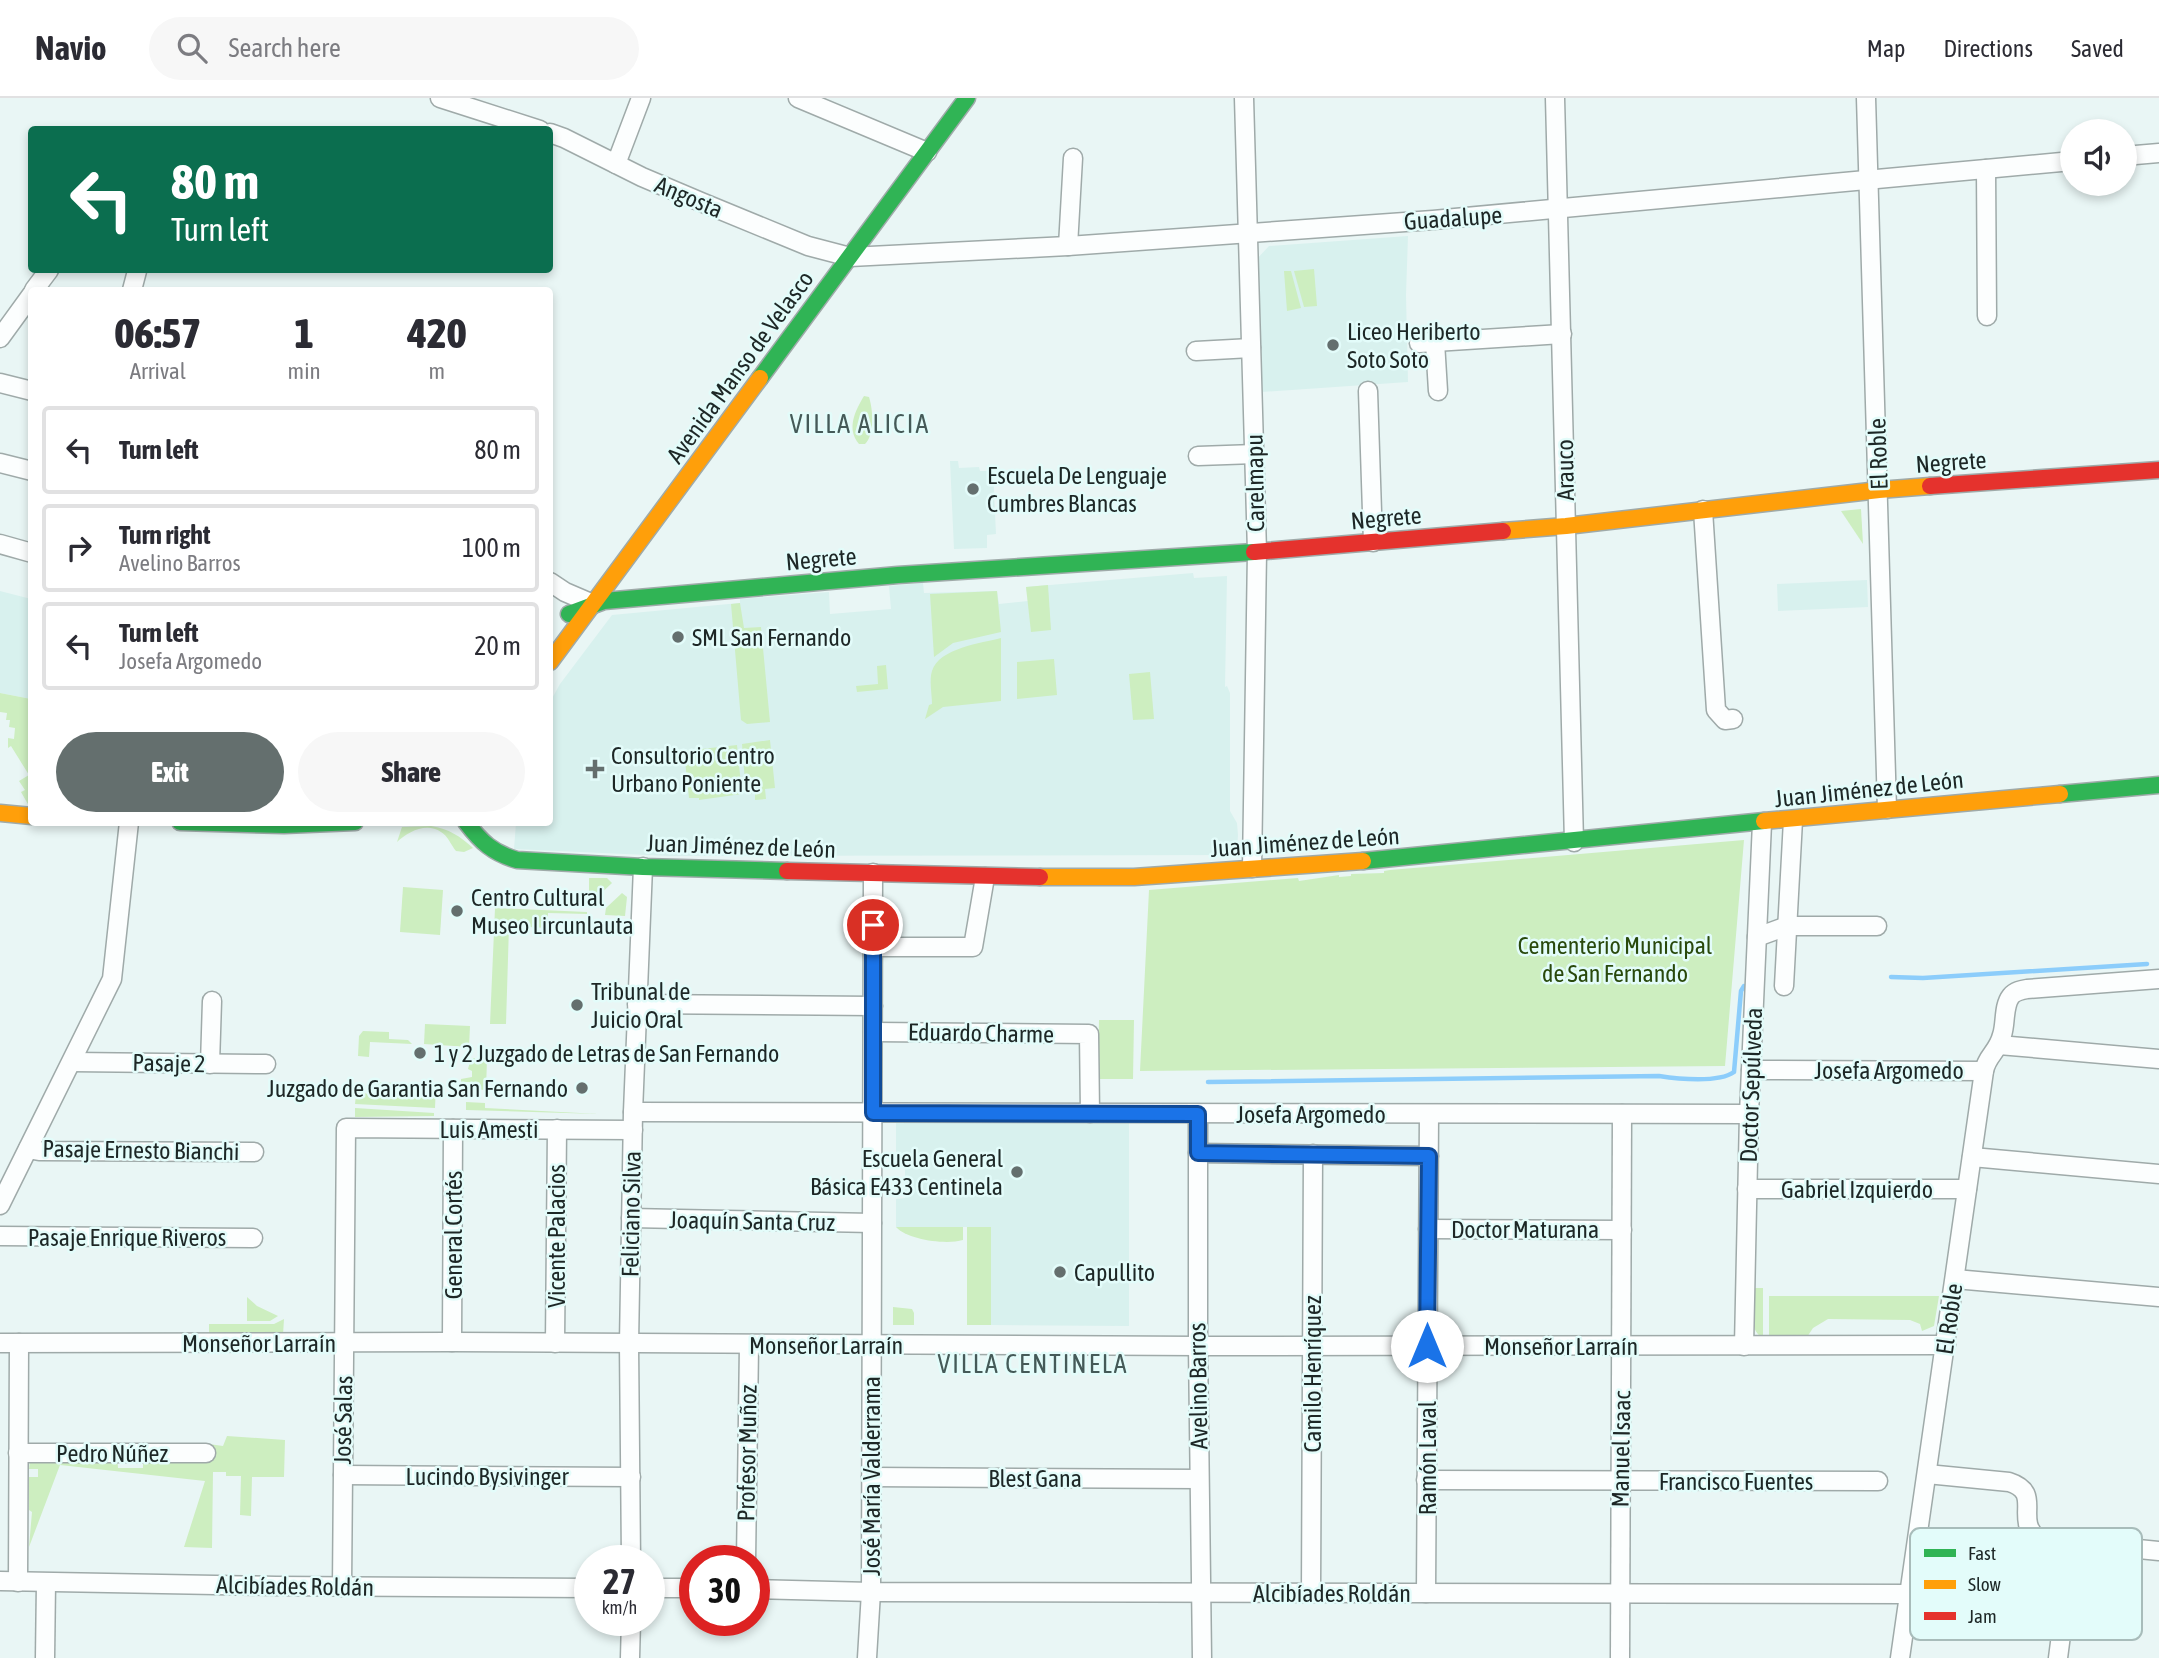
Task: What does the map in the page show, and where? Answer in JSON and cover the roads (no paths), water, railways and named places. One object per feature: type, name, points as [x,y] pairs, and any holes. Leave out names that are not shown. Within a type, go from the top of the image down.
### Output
[{"type":"main road","name":"Avenida Manso de Velasco","points":[[920,149],[948,98]]},
{"type":"main road","name":"Avenida Manso de Velasco","points":[[587,601],[608,584],[920,149],[967,98]]},
{"type":"main road","name":"Avenida Manso de Velasco","points":[[796,302],[841,256]]},
{"type":"main road","name":"Avenida Manso de Velasco","points":[[553,657],[587,601],[762,348]]},
{"type":"main road","name":"Negrete","points":[[553,637],[569,614],[587,601],[617,601],[926,573],[1257,552],[1566,526],[1879,490],[2159,470]]},
{"type":"main road","points":[[608,584],[617,601]]},
{"type":"main road","name":"Juan Jiménez de León","points":[[469,826],[482,844],[499,856],[517,860],[643,867],[985,877],[1120,878],[1369,861],[1887,809],[2159,785]]},
{"type":"main road","points":[[0,813],[28,816]]},
{"type":"main road","points":[[456,826],[482,844]]},
{"type":"street","points":[[440,98],[528,126]]},
{"type":"street","points":[[616,164],[641,98]]},
{"type":"street","points":[[798,98],[920,149]]},
{"type":"street","name":"Carelmapu","points":[[1244,98],[1257,552],[1252,868]]},
{"type":"street","name":"Arauco","points":[[1555,98],[1574,842]]},
{"type":"street","name":"El Roble","points":[[1866,98],[1887,809]]},
{"type":"street","name":"Angosta","points":[[553,134],[689,197],[808,246],[841,256]]},
{"type":"street","points":[[2137,155],[2159,153]]},
{"type":"street","points":[[1068,246],[1073,158]]},
{"type":"street","name":"Guadalupe","points":[[841,256],[1068,246],[1247,234],[1557,210],[2060,162]]},
{"type":"street","points":[[1986,169],[1987,316]]},
{"type":"street","points":[[0,338],[25,314]]},
{"type":"street","points":[[1438,391],[1427,342],[1562,334]]},
{"type":"street","points":[[1196,351],[1251,348]]},
{"type":"street","points":[[0,383],[28,390]]},
{"type":"street","points":[[1368,391],[1373,542]]},
{"type":"street","points":[[1198,456],[1255,454]]},
{"type":"street","points":[[0,463],[28,470]]},
{"type":"street","points":[[1703,510],[1716,710],[1725,720],[1733,719]]},
{"type":"street","points":[[0,544],[28,551]]},
{"type":"street","points":[[553,584],[587,601]]},
{"type":"street","points":[[1784,986],[1793,820]]},
{"type":"street","name":"Doctor Sepúlveda","points":[[1744,1346],[1749,1114],[1762,823]]},
{"type":"street","points":[[0,1205],[112,979],[129,826]]},
{"type":"street","name":"Feliciano Silva","points":[[631,1545],[631,1218],[643,867]]},
{"type":"street","name":"José María Valderrama","points":[[867,1658],[871,1592],[873,873]]},
{"type":"street","points":[[873,947],[973,947],[985,877]]},
{"type":"street","points":[[1757,937],[1787,926],[1877,926]]},
{"type":"street","name":"El Roble","points":[[1919,1528],[1984,1071],[1988,1058],[1995,1053],[1999,1045],[2010,998],[2020,990],[2159,979]]},
{"type":"street","points":[[210,1064],[212,1001]]},
{"type":"street","points":[[637,1004],[873,1006]]},
{"type":"street","name":"Eduardo Charme","points":[[873,1032],[1090,1034],[1090,1113]]},
{"type":"street","points":[[1999,1045],[2159,1059]]},
{"type":"street","name":"Pasaje 2","points":[[72,1062],[266,1064]]},
{"type":"street","name":"Josefa Argomedo","points":[[1751,1070],[1984,1071]]},
{"type":"street","name":"Josefa Argomedo","points":[[873,1113],[1749,1114]]},
{"type":"street","name":"Luis Amesti","points":[[346,1128],[557,1129],[633,1121],[873,1113]]},
{"type":"street","name":"Avelino Barros","points":[[1198,1114],[1202,1658]]},
{"type":"street","name":"Ramón Laval","points":[[1426,1593],[1429,1114]]},
{"type":"street","name":"Manuel Isaac","points":[[1620,1658],[1622,1114]]},
{"type":"street","name":"José Salas","points":[[342,1587],[346,1128]]},
{"type":"street","name":"General Cortés","points":[[452,1342],[453,1129]]},
{"type":"street","name":"Vicente Palacios","points":[[555,1343],[557,1129]]},
{"type":"street","name":"Pasaje Ernesto Bianchi","points":[[28,1149],[254,1152]]},
{"type":"street","points":[[1198,1153],[1429,1156]]},
{"type":"street","name":"Camilo Henríquez","points":[[1311,1593],[1313,1154]]},
{"type":"street","points":[[1972,1157],[2159,1174]]},
{"type":"street","name":"Gabriel Izquierdo","points":[[1748,1189],[1967,1189]]},
{"type":"street","name":"Joaquín Santa Cruz","points":[[631,1218],[872,1223]]},
{"type":"street","name":"Doctor Maturana","points":[[1428,1229],[1622,1230]]},
{"type":"street","name":"Pasaje Enrique Riveros","points":[[0,1236],[253,1238]]},
{"type":"street","points":[[1955,1279],[2159,1297]]},
{"type":"street","name":"Monseñor Larraín","points":[[0,1343],[1945,1345]]},
{"type":"street","points":[[9,1581],[18,1453],[19,1343]]},
{"type":"street","name":"Profesor Muñoz","points":[[746,1545],[749,1345]]},
{"type":"street","name":"Pedro Núñez","points":[[18,1453],[206,1453]]},
{"type":"street","points":[[1927,1474],[2018,1485],[2026,1495],[2028,1528]]},
{"type":"street","name":"Lucindo Bysivinger","points":[[343,1475],[632,1477]]},
{"type":"street","name":"Blest Gana","points":[[871,1478],[1199,1479]]},
{"type":"street","name":"Francisco Fuentes","points":[[1426,1480],[1878,1481]]},
{"type":"street","name":"Alcibíades Roldán","points":[[9,1581],[574,1588]]},
{"type":"street","points":[[45,1658],[46,1583]]},
{"type":"street","name":"Alcibíades Roldán","points":[[770,1589],[871,1592],[1910,1594]]},
{"type":"street","name":"El Roble","points":[[1900,1658],[1910,1594]]},
{"type":"street","points":[[630,1658],[631,1636]]},
{"type":"street","points":[[2058,1658],[2060,1640]]},
{"type":"waterway","points":[[1891,977],[1923,978],[2147,964]]},
{"type":"waterway","points":[[1208,1082],[1659,1076],[1719,1078],[1734,1072],[1741,991],[1744,986]]},
{"type":"place","name":"Liceo Heriberto Soto Soto","points":[[1333,345]]},
{"type":"place","name":"Escuela De Lenguaje Cumbres Blancas","points":[[973,489]]},
{"type":"place","name":"SML San Fernando","points":[[678,637]]},
{"type":"place","name":"Consultorio Centro Urbano Poniente","points":[[595,769]]},
{"type":"place","name":"Centro Cultural Museo Lircunlauta","points":[[457,911]]},
{"type":"place","name":"Tribunal de Juicio Oral","points":[[577,1005]]},
{"type":"place","name":"1 y 2 Juzgado de Letras de San Fernando","points":[[420,1053]]},
{"type":"place","name":"Juzgado de Garantia San Fernando","points":[[582,1088]]},
{"type":"place","name":"Escuela General Básica E433 Centinela","points":[[1017,1172]]},
{"type":"place","name":"Capullito","points":[[1060,1272]]},
{"type":"district","name":"VILLA ALICIA","points":[[860,424]]},
{"type":"district","name":"VILLA CENTINELA","points":[[1033,1364]]},
{"type":"park label","name":"Cementerio Municipal de San Fernando","points":[[1615,959]]}]
